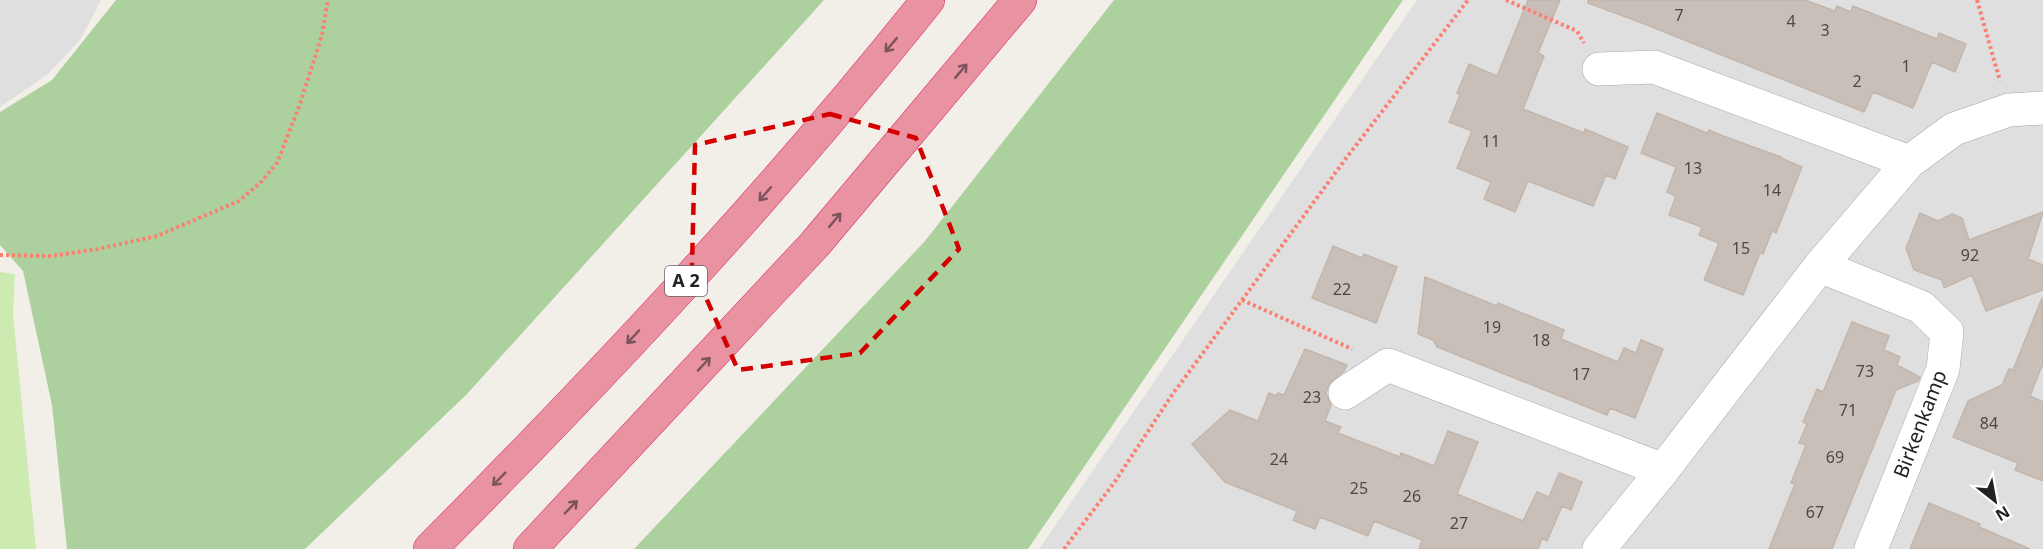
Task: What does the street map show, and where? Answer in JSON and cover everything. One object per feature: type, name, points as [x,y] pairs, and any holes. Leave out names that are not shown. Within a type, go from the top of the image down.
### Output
[{"type":"highway","name":"A 2","points":[[430,549],[538,441],[764,196],[928,0]]},
{"type":"highway","points":[[530,549],[815,244],[1020,0]]},
{"type":"street","points":[[1599,69],[1654,67],[1909,162]]},
{"type":"street","points":[[1599,549],[1663,470],[1820,266],[1909,162],[1954,129],[2009,110],[2043,108]]},
{"type":"street","name":"Birkenkamp","points":[[1820,266],[1921,307],[1947,332],[1943,369],[1871,549]]},
{"type":"street","points":[[1345,393],[1388,365],[1663,470]]},
{"type":"path","points":[[0,255],[51,256],[98,249],[157,236],[239,201],[262,181],[277,163],[316,55],[328,0]]},
{"type":"path","points":[[1064,549],[1114,483],[1172,395],[1347,157],[1468,0]]},
{"type":"path","points":[[1506,0],[1577,31],[1599,69]]},
{"type":"path","points":[[1977,0],[2009,110]]},
{"type":"path","points":[[1242,300],[1388,365]]},
{"type":"highlighted area","points":[[830,114],[916,138],[959,249],[860,353],[738,370],[692,266],[695,145]]},
{"type":"shaded area","points":[[0,0],[101,0],[80,40],[48,74],[0,107]]},
{"type":"shaded area","points":[[1417,0],[2043,0],[2043,549],[1039,549]]},
{"type":"green space","points":[[116,0],[824,0],[466,395],[305,549],[67,549],[52,405],[23,271],[0,245],[0,112],[52,80]]},
{"type":"green space","points":[[1114,0],[1403,0],[1028,549],[634,549],[925,241]]},
{"type":"green space","points":[[0,272],[15,274],[13,314],[36,549],[0,549]]},
{"type":"building","points":[[1528,0],[1560,0],[1538,53],[1544,56],[1523,109],[1584,133],[1585,129],[1628,147],[1615,179],[1606,175],[1593,206],[1528,181],[1515,212],[1484,199],[1491,182],[1457,168],[1472,131],[1449,122],[1460,95],[1457,93],[1469,64],[1497,76]]},
{"type":"building","points":[[1588,0],[1805,0],[1835,11],[1837,6],[1851,12],[1853,6],[1937,39],[1939,33],[1966,44],[1955,72],[1932,62],[1913,108],[1873,92],[1864,112],[1588,3]]},
{"type":"building","points":[[1657,113],[1707,133],[1709,130],[1802,167],[1776,233],[1772,231],[1763,254],[1760,253],[1743,295],[1704,280],[1719,243],[1699,235],[1702,227],[1669,215],[1676,196],[1667,192],[1676,167],[1641,153]]},
{"type":"building","points":[[2043,212],[2028,259],[2043,265],[2043,290],[1986,311],[1972,275],[1944,288],[1942,280],[1914,270],[1906,248],[1920,213],[1938,221],[1952,214],[1962,218],[1969,240]]},
{"type":"building","points":[[1333,246],[1362,258],[1364,254],[1397,267],[1376,323],[1312,298]]},
{"type":"building","points":[[1425,277],[1564,330],[1561,339],[1618,362],[1624,348],[1636,353],[1641,340],[1663,349],[1635,418],[1610,408],[1607,415],[1437,347],[1433,340],[1418,334]]},
{"type":"building","points":[[2042,298],[2043,363],[2030,396],[2043,402],[2043,481],[2015,470],[2018,463],[1953,437],[1968,401],[2002,385],[2009,369],[2013,370]]},
{"type":"building","points":[[1852,322],[1889,336],[1884,350],[1900,357],[1897,365],[1920,377],[1918,381],[1896,390],[1832,549],[1769,549],[1795,484],[1791,483],[1806,445],[1799,443],[1807,424],[1803,422],[1817,389],[1823,392]]},
{"type":"building","points":[[1305,349],[1347,365],[1344,371],[1329,384],[1326,393],[1331,405],[1325,421],[1341,427],[1338,433],[1400,457],[1401,453],[1434,466],[1448,431],[1478,442],[1457,494],[1523,521],[1537,492],[1549,497],[1559,473],[1582,482],[1571,510],[1562,506],[1547,541],[1542,538],[1538,549],[1419,549],[1422,540],[1374,521],[1368,536],[1320,517],[1315,529],[1293,520],[1297,511],[1225,482],[1192,444],[1230,410],[1258,421],[1269,393],[1276,396],[1278,393],[1284,395]]},
{"type":"building","points":[[1929,503],[1980,524],[1979,527],[2030,549],[1910,549]]}]
